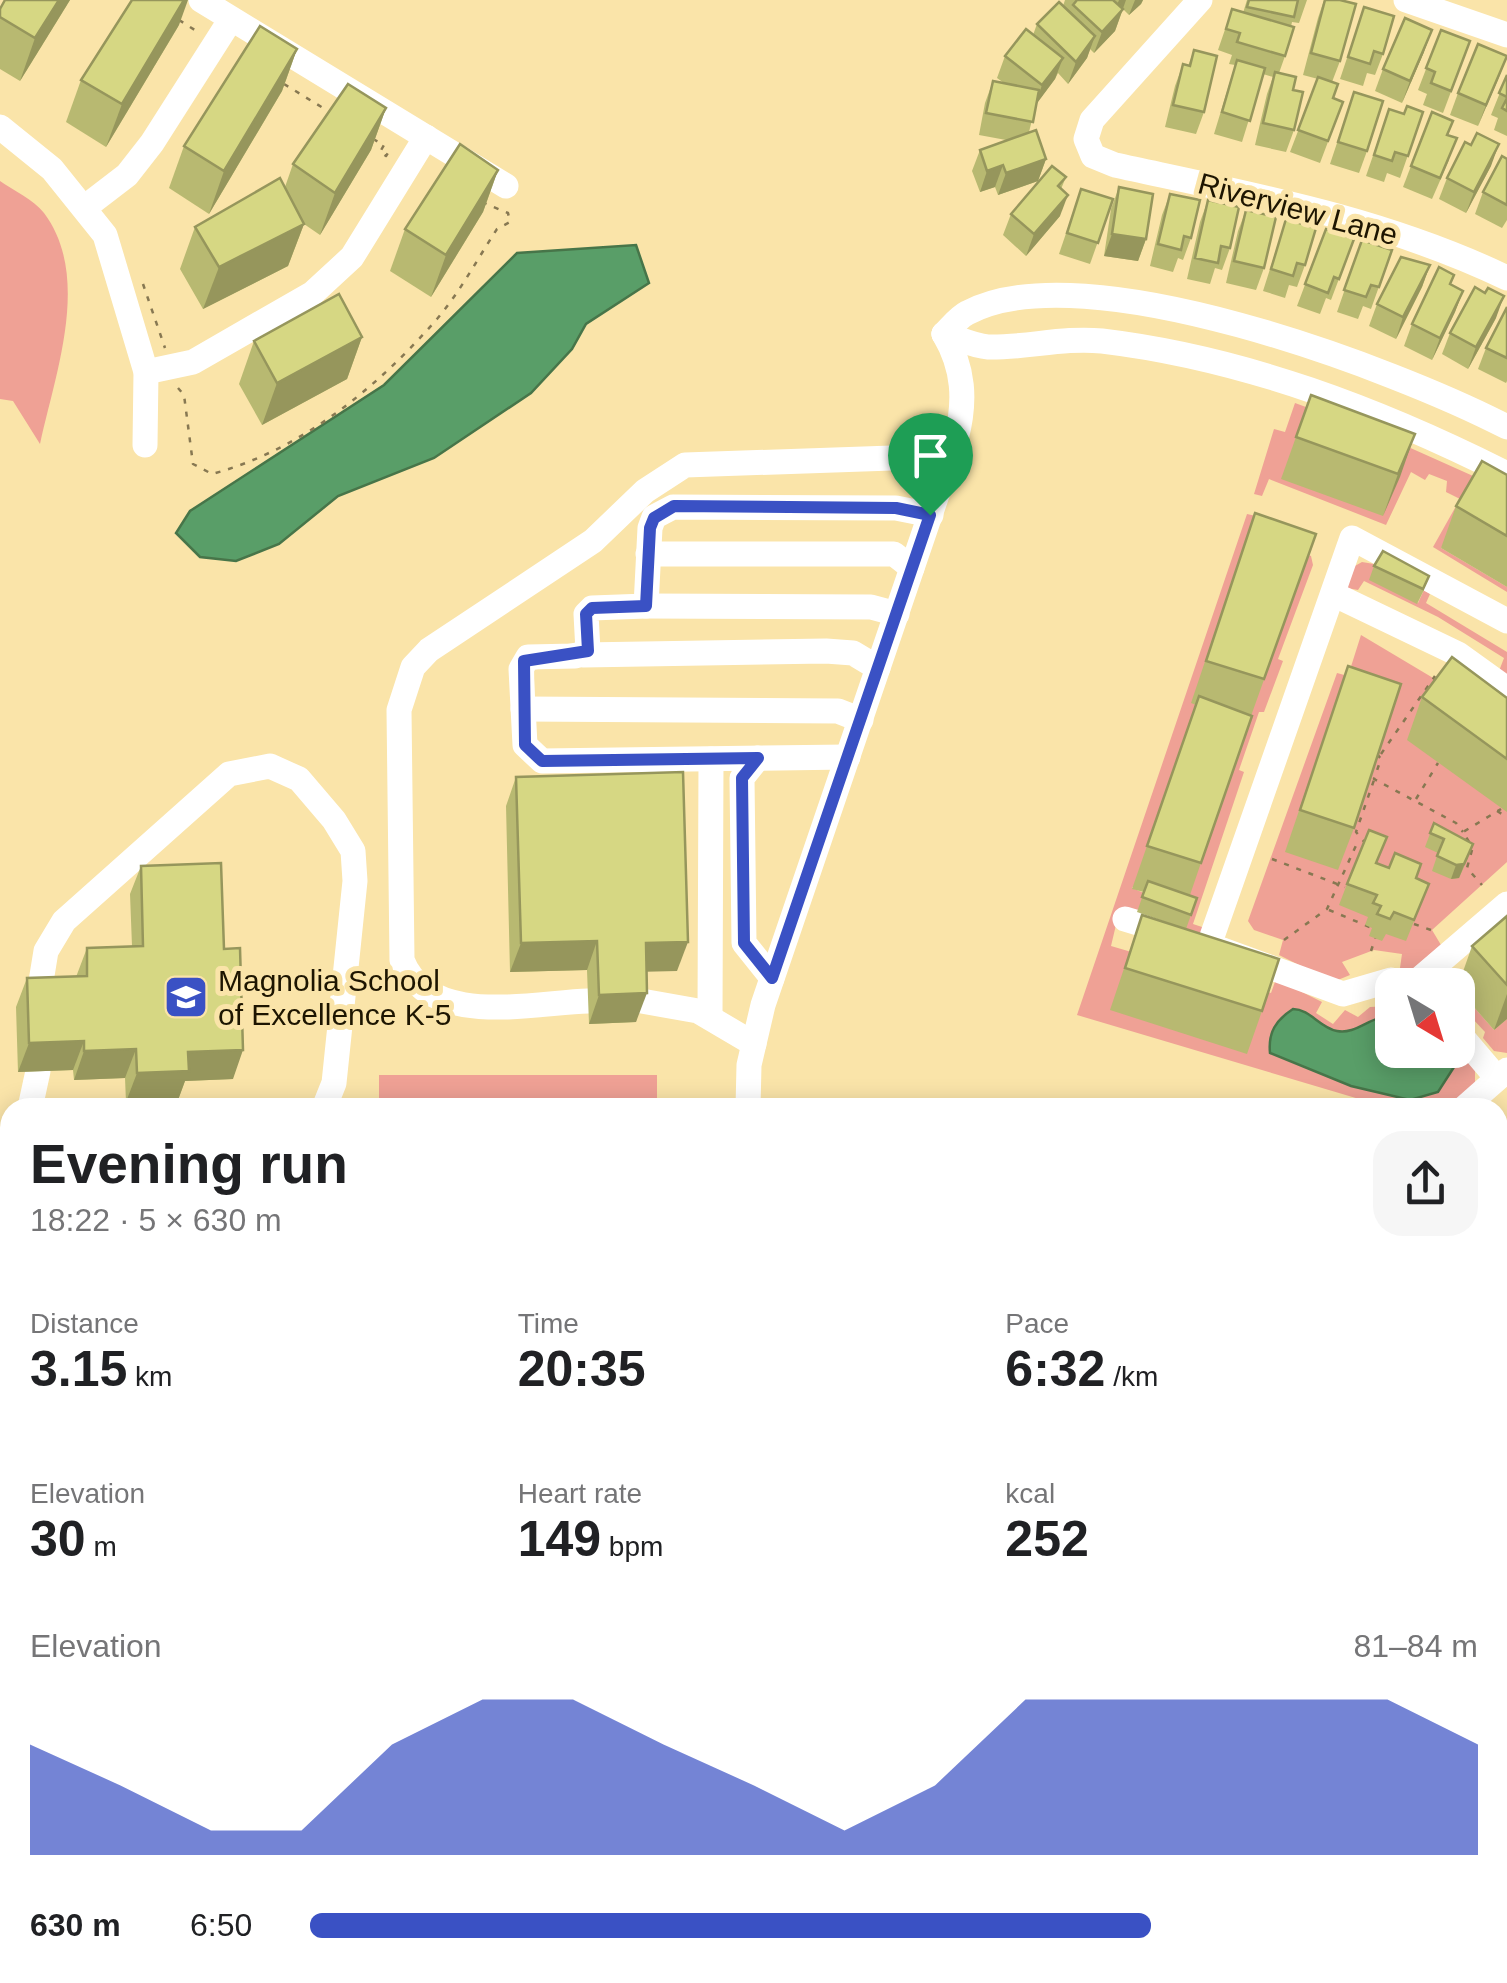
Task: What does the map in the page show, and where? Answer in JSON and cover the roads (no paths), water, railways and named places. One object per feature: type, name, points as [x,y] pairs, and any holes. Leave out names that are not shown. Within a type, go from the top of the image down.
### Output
[{"type":"street","points":[[201,0],[506,186]]},
{"type":"street","name":"Riverview Lane","points":[[1200,0],[1092,120],[1087,149],[1115,165],[1273,196],[1349,218],[1507,278]]},
{"type":"street","points":[[1406,0],[1507,35]]},
{"type":"street","points":[[84,208],[127,176],[231,19]]},
{"type":"street","points":[[0,127],[52,169],[105,235],[158,369],[145,445]]},
{"type":"street","points":[[158,369],[193,362],[313,294],[352,257],[426,137]]},
{"type":"street","points":[[944,334],[966,313],[1042,296],[1177,311],[1259,330],[1367,365],[1507,428]]},
{"type":"street","points":[[749,1098],[754,1044],[772,978],[962,416],[958,359],[944,334]]},
{"type":"street","points":[[944,334],[983,347],[1054,340],[1103,341],[1245,370],[1370,411],[1507,474]]},
{"type":"street","points":[[588,1001],[464,1006],[424,992],[407,974],[402,960],[399,710],[413,668],[429,650],[593,541],[646,490],[685,465],[950,456]]},
{"type":"street","points":[[646,606],[654,518],[674,506],[896,508],[930,515]]},
{"type":"street","points":[[1209,945],[1352,538],[1507,621]]},
{"type":"street","points":[[648,554],[894,554],[912,568]]},
{"type":"street","points":[[1333,594],[1458,654],[1507,690]]},
{"type":"street","points":[[583,655],[588,651],[586,614],[592,608],[870,607],[897,614]]},
{"type":"street","points":[[848,757],[542,761],[525,745],[524,661],[583,655],[826,651],[853,653],[878,668]]},
{"type":"street","points":[[523,709],[838,711],[861,720]]},
{"type":"street","points":[[710,1018],[711,758]]},
{"type":"street","points":[[758,758],[742,778],[744,943],[772,978]]},
{"type":"street","points":[[37,1006],[46,951],[64,921],[229,774],[270,766],[299,779],[353,851],[355,881],[334,1084],[328,1098]]},
{"type":"street","points":[[1434,968],[1507,904]]},
{"type":"street","points":[[1125,919],[1343,994],[1375,985]]},
{"type":"street","points":[[636,1000],[698,1010],[754,1044]]},
{"type":"street","points":[[1475,1048],[1502,1074],[1475,1098]]},
{"type":"street","points":[[32,1098],[38,1071]]},
{"type":"place","name":"Magnolia School of Excellence K-5","points":[[186,997]]}]
